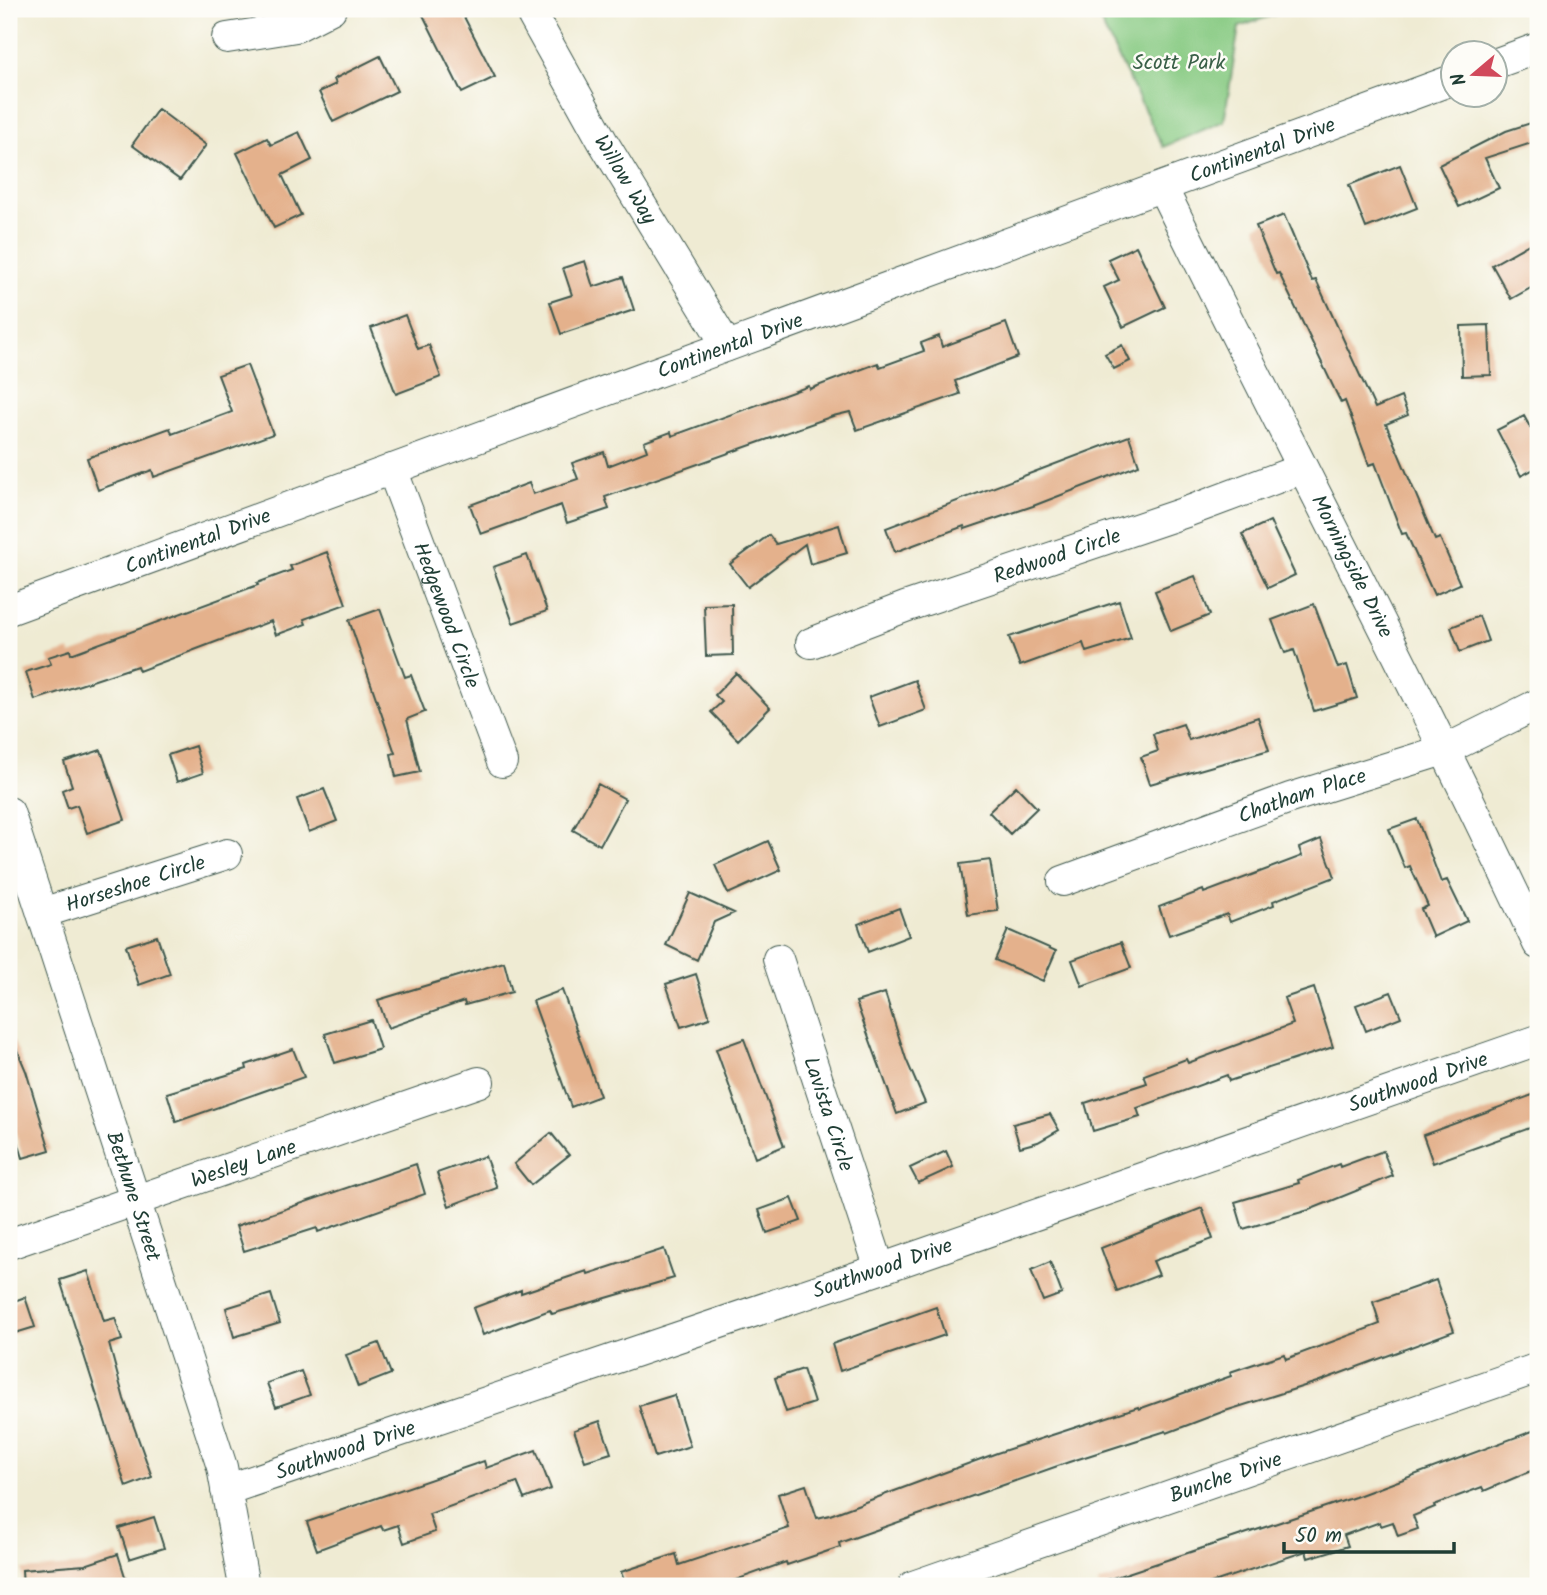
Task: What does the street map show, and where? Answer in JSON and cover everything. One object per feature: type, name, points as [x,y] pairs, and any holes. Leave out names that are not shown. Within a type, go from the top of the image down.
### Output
[{"type":"street","points":[[227,38],[296,27],[331,9]]},
{"type":"street","name":"Willow Way","points":[[529,9],[603,142],[727,346]]},
{"type":"street","points":[[1508,59],[1538,48]]},
{"type":"street","name":"Continental Drive","points":[[9,610],[1163,189],[1438,85]]},
{"type":"street","name":"Morningside Drive","points":[[1163,189],[1301,469],[1447,749],[1538,944]]},
{"type":"street","name":"Hedgewood Circle","points":[[392,469],[502,762]]},
{"type":"street","name":"Redwood Circle","points":[[811,643],[905,607],[1163,521],[1301,469]]},
{"type":"street","name":"Chatham Place","points":[[1063,881],[1290,798],[1447,749],[1538,704]]},
{"type":"street","name":"Bethune Street","points":[[9,812],[222,1467],[244,1586]]},
{"type":"street","name":"Horseshoe Circle","points":[[42,913],[227,854]]},
{"type":"street","name":"Lavista Circle","points":[[778,959],[880,1269]]},
{"type":"street","name":"Southwood Drive","points":[[226,1490],[880,1269],[1538,1040]]},
{"type":"street","name":"Wesley Lane","points":[[9,1244],[479,1082]]},
{"type":"street","name":"Bunche Drive","points":[[913,1586],[1538,1368]]},
{"type":"green space","name":"Scott Park","points":[[1094,9],[1290,9],[1239,27],[1224,121],[1163,147]]},
{"type":"building","points":[[436,9],[460,9],[495,77],[462,93],[423,15]]},
{"type":"building","points":[[380,56],[397,91],[333,122],[319,92],[336,84],[334,79]]},
{"type":"building","points":[[158,109],[206,145],[180,180],[132,145]]},
{"type":"building","points":[[1534,122],[1538,141],[1485,158],[1499,188],[1459,207],[1439,165],[1506,131]]},
{"type":"building","points":[[299,132],[312,160],[282,175],[301,215],[274,228],[237,153],[267,138],[271,145]]},
{"type":"building","points":[[1400,165],[1417,208],[1366,228],[1349,185]]},
{"type":"building","points":[[1284,215],[1312,281],[1316,280],[1375,408],[1401,397],[1408,415],[1386,424],[1435,540],[1440,538],[1460,584],[1434,595],[1406,533],[1402,534],[1375,463],[1369,465],[1345,401],[1341,403],[1279,273],[1276,274],[1256,226]]},
{"type":"building","points":[[1538,239],[1538,284],[1511,299],[1492,265]]},
{"type":"building","points":[[1136,246],[1165,307],[1123,327],[1104,287],[1119,280],[1108,259]]},
{"type":"building","points":[[585,261],[593,287],[623,277],[634,310],[561,334],[550,302],[572,295],[563,268]]},
{"type":"building","points":[[405,315],[418,349],[429,345],[441,377],[396,394],[371,328]]},
{"type":"building","points":[[1006,323],[1018,357],[955,381],[960,394],[857,430],[850,412],[833,416],[605,497],[609,509],[567,523],[561,505],[481,534],[470,505],[529,483],[533,494],[578,479],[572,463],[604,452],[608,466],[647,451],[644,442],[671,432],[672,436],[878,363],[880,367],[924,351],[921,343],[939,336],[942,347]]},
{"type":"building","points":[[1489,325],[1491,375],[1462,376],[1461,326]]},
{"type":"building","points":[[1122,345],[1130,361],[1114,369],[1105,354]]},
{"type":"building","points":[[247,365],[273,434],[154,477],[152,470],[98,490],[87,458],[170,428],[172,434],[232,412],[218,375]]},
{"type":"building","points":[[1524,416],[1538,442],[1538,467],[1521,476],[1497,430]]},
{"type":"building","points":[[1129,436],[1139,465],[1033,506],[965,529],[964,526],[895,552],[886,528]]},
{"type":"building","points":[[1270,521],[1295,575],[1268,588],[1242,534]]},
{"type":"building","points":[[839,525],[847,553],[810,564],[805,544],[748,587],[730,564],[769,535],[776,544]]},
{"type":"building","points":[[327,552],[346,604],[304,619],[306,624],[276,635],[271,621],[139,671],[137,666],[35,700],[26,672],[51,664],[48,657],[70,650],[71,654],[258,585],[257,583],[292,570],[290,566]]},
{"type":"building","points":[[527,555],[547,611],[513,623],[493,567]]},
{"type":"building","points":[[1195,576],[1210,615],[1171,631],[1155,591]]},
{"type":"building","points":[[1119,601],[1131,638],[1086,652],[1083,643],[1020,666],[1009,637]]},
{"type":"building","points":[[732,604],[733,655],[706,656],[704,605]]},
{"type":"building","points":[[1314,604],[1338,668],[1347,665],[1357,698],[1314,711],[1294,650],[1285,653],[1272,620]]},
{"type":"building","points":[[380,609],[405,677],[411,675],[425,712],[407,719],[420,772],[396,777],[391,754],[395,753],[349,620]]},
{"type":"building","points":[[1479,616],[1488,641],[1460,652],[1451,627]]},
{"type":"building","points":[[736,673],[770,708],[738,740],[711,712],[722,702],[715,695]]},
{"type":"building","points":[[915,680],[926,710],[880,727],[869,697]]},
{"type":"building","points":[[1258,717],[1269,750],[1150,784],[1141,757],[1158,751],[1153,734],[1183,724],[1189,740]]},
{"type":"building","points":[[195,746],[203,773],[177,782],[168,755]]},
{"type":"building","points":[[101,750],[125,820],[87,833],[77,805],[68,808],[62,790],[72,786],[64,762]]},
{"type":"building","points":[[598,784],[625,799],[600,845],[573,830]]},
{"type":"building","points":[[1016,786],[1037,808],[1010,834],[989,812]]},
{"type":"building","points":[[324,789],[337,821],[309,832],[297,799]]},
{"type":"building","points":[[1417,819],[1441,882],[1447,880],[1467,921],[1433,937],[1421,909],[1428,906],[1410,866],[1405,868],[1389,829]]},
{"type":"building","points":[[1321,839],[1335,877],[1273,901],[1274,905],[1230,922],[1227,914],[1169,935],[1159,907],[1302,856],[1299,848]]},
{"type":"building","points":[[768,841],[781,870],[728,894],[715,865]]},
{"type":"building","points":[[990,860],[998,911],[968,915],[960,864]]},
{"type":"building","points":[[690,893],[734,913],[714,922],[697,960],[666,945]]},
{"type":"building","points":[[899,908],[909,936],[868,952],[858,924]]},
{"type":"building","points":[[1008,930],[1056,951],[1043,981],[995,960]]},
{"type":"building","points":[[157,936],[170,974],[139,985],[126,946]]},
{"type":"building","points":[[1121,942],[1131,968],[1082,986],[1072,960]]},
{"type":"building","points":[[504,962],[512,992],[465,1005],[464,1001],[388,1028],[378,1000]]},
{"type":"building","points":[[696,974],[710,1018],[681,1027],[666,984]]},
{"type":"building","points":[[1314,988],[1333,1047],[1229,1081],[1227,1075],[1137,1108],[1140,1117],[1093,1131],[1085,1103],[1147,1083],[1144,1075],[1186,1059],[1188,1063],[1293,1024],[1284,998]]},
{"type":"building","points":[[562,990],[600,1096],[571,1107],[533,1001]]},
{"type":"building","points":[[1391,992],[1401,1017],[1366,1031],[1356,1005]]},
{"type":"building","points":[[885,993],[906,1059],[925,1103],[897,1114],[856,1002]]},
{"type":"building","points":[[371,1020],[380,1049],[335,1063],[325,1034]]},
{"type":"building","points":[[9,1031],[26,1071],[50,1150],[23,1158],[9,1112]]},
{"type":"building","points":[[744,1039],[784,1146],[755,1158],[716,1049]]},
{"type":"building","points":[[293,1049],[304,1077],[176,1122],[167,1093],[247,1069],[246,1065]]},
{"type":"building","points":[[1538,1093],[1538,1125],[1433,1163],[1423,1135]]},
{"type":"building","points":[[1050,1114],[1059,1130],[1038,1142],[1020,1147],[1013,1124]]},
{"type":"building","points":[[551,1133],[569,1155],[531,1185],[514,1164]]},
{"type":"building","points":[[946,1151],[953,1167],[918,1183],[910,1168]]},
{"type":"building","points":[[1383,1151],[1393,1176],[1309,1210],[1243,1229],[1235,1202],[1299,1183],[1298,1180],[1339,1164],[1340,1167]]},
{"type":"building","points":[[485,1156],[497,1188],[449,1206],[437,1173]]},
{"type":"building","points":[[416,1164],[425,1194],[318,1232],[317,1228],[244,1251],[236,1226]]},
{"type":"building","points":[[792,1198],[801,1221],[767,1233],[759,1210]]},
{"type":"building","points":[[1202,1208],[1213,1239],[1153,1261],[1159,1275],[1117,1291],[1101,1248]]},
{"type":"building","points":[[664,1249],[674,1278],[552,1314],[550,1310],[483,1335],[473,1308],[521,1290],[521,1293],[587,1271],[588,1274]]},
{"type":"building","points":[[1050,1262],[1062,1294],[1043,1301],[1031,1270]]},
{"type":"building","points":[[88,1271],[104,1321],[115,1318],[122,1340],[109,1344],[124,1399],[152,1477],[126,1487],[60,1280]]},
{"type":"building","points":[[1436,1280],[1454,1331],[1317,1382],[1222,1412],[1167,1433],[1166,1431],[1069,1462],[839,1543],[840,1547],[787,1565],[786,1562],[719,1586],[626,1586],[621,1572],[676,1554],[679,1565],[789,1528],[778,1494],[806,1485],[817,1518],[830,1515],[997,1453],[1138,1407],[1139,1409],[1231,1376],[1230,1372],[1284,1354],[1286,1359],[1380,1324],[1373,1302]]},
{"type":"building","points":[[271,1294],[280,1323],[234,1337],[226,1308]]},
{"type":"building","points":[[25,1297],[35,1327],[9,1335],[9,1303]]},
{"type":"building","points":[[936,1307],[945,1335],[840,1371],[832,1344]]},
{"type":"building","points":[[379,1343],[391,1374],[358,1387],[346,1355]]},
{"type":"building","points":[[803,1369],[814,1403],[786,1412],[775,1378]]},
{"type":"building","points":[[301,1371],[310,1395],[276,1407],[267,1383]]},
{"type":"building","points":[[674,1395],[690,1446],[655,1457],[639,1406]]},
{"type":"building","points":[[600,1421],[611,1453],[585,1461],[574,1430]]},
{"type":"building","points":[[1538,1429],[1538,1468],[1484,1491],[1482,1487],[1434,1505],[1435,1507],[1413,1516],[1418,1529],[1398,1536],[1393,1522],[1381,1526],[1380,1522],[1344,1535],[1348,1546],[1308,1558],[1306,1551],[1202,1586],[1098,1586],[1098,1583],[1355,1497]]},
{"type":"building","points":[[536,1450],[551,1489],[524,1499],[517,1482],[429,1514],[435,1532],[404,1543],[398,1525],[383,1530],[381,1526],[317,1550],[307,1522],[484,1461],[486,1468]]},
{"type":"building","points":[[154,1517],[164,1548],[129,1559],[119,1528]]},
{"type":"building","points":[[118,1554],[128,1586],[23,1586],[22,1570],[85,1565]]}]
